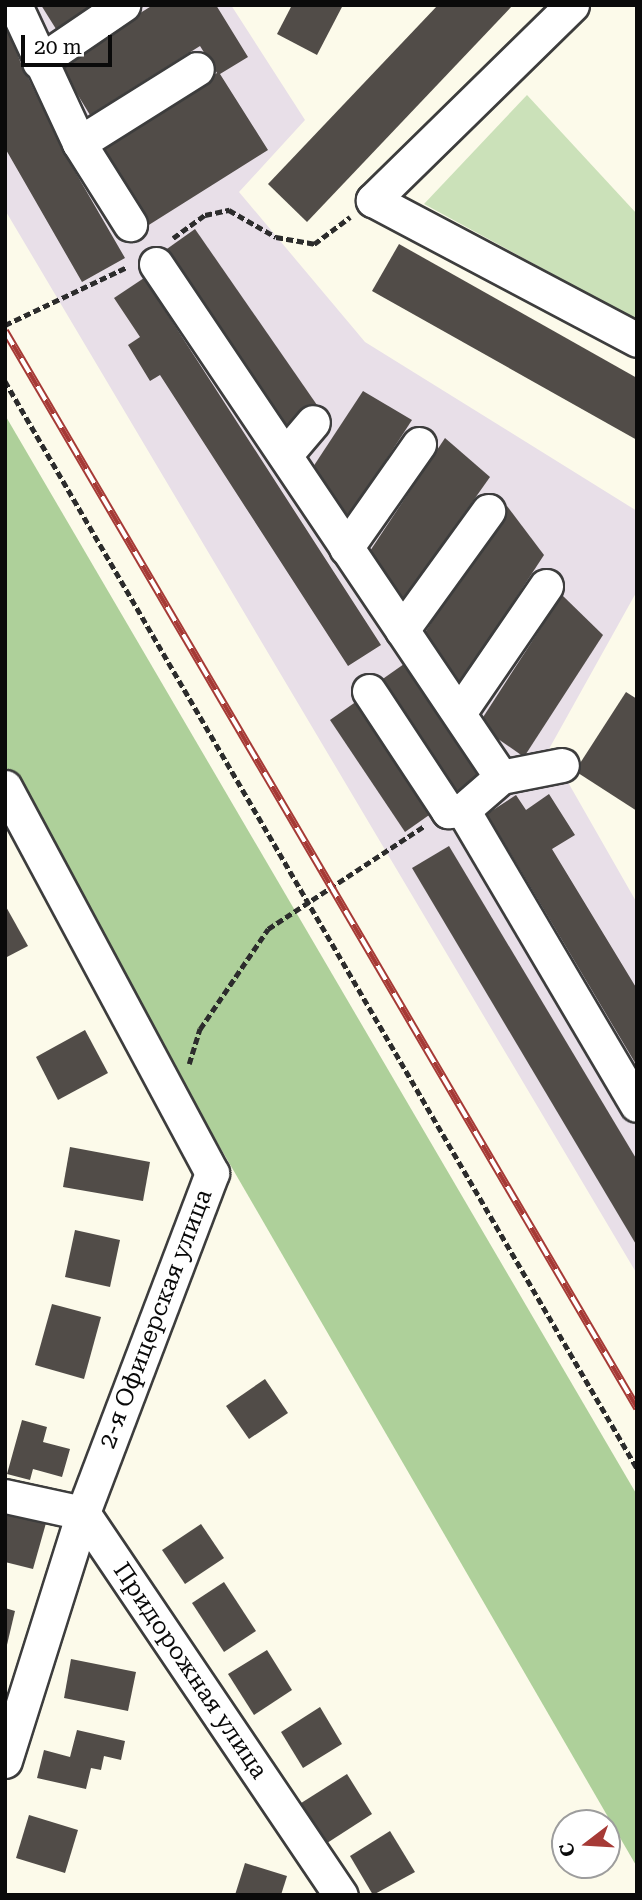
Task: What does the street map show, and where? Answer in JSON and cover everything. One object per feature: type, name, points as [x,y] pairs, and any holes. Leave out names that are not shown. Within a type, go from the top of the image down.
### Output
[{"type":"street","points":[[15,5],[39,62],[79,143],[131,224]]},
{"type":"street","points":[[39,62],[123,5]]},
{"type":"street","points":[[572,5],[373,200],[637,340]]},
{"type":"street","points":[[79,143],[197,69]]},
{"type":"street","points":[[153,256],[501,777]]},
{"type":"street","points":[[285,455],[313,422]]},
{"type":"street","points":[[346,548],[419,444]]},
{"type":"street","points":[[402,630],[488,511]]},
{"type":"street","points":[[459,713],[546,586]]},
{"type":"street","points":[[369,691],[455,811],[637,1105]]},
{"type":"street","points":[[455,811],[501,777],[562,765]]},
{"type":"street","name":"2-я Офицерская улица","points":[[5,1762],[83,1513],[212,1173],[10,810]]},
{"type":"street","points":[[5,1496],[83,1513]]},
{"type":"street","name":"Придорожная улица","points":[[83,1513],[318,1880],[341,1895]]},
{"type":"path","points":[[5,325],[153,256],[205,215],[229,210],[276,237],[314,244],[373,200]]},
{"type":"path","points":[[5,381],[306,903],[637,1468]]},
{"type":"path","points":[[176,1105],[200,1028],[268,929],[455,811]]},
{"type":"shaded area","points":[[5,5],[231,5],[305,120],[239,192],[365,342],[637,511],[637,591],[549,749],[637,903],[637,1274],[5,210]]},
{"type":"green space","points":[[527,95],[637,214],[637,320],[424,204]]},
{"type":"green space","points":[[5,415],[637,1495],[637,1867],[621,1839],[621,1809],[603,1809],[5,776]]},
{"type":"building","points":[[41,5],[94,5],[56,29]]},
{"type":"building","points":[[153,5],[216,5],[248,57],[220,74],[268,150],[144,228],[95,149],[217,73],[200,46],[90,115],[59,64]]},
{"type":"building","points":[[292,5],[343,5],[317,55],[277,34]]},
{"type":"building","points":[[438,5],[513,5],[307,222],[268,184]]},
{"type":"building","points":[[5,18],[20,61],[66,156],[125,258],[82,282],[5,148]]},
{"type":"building","points":[[195,229],[317,405],[286,427],[164,251]]},
{"type":"building","points":[[399,244],[637,378],[637,440],[372,291]]},
{"type":"building","points":[[144,278],[381,645],[348,666],[160,375],[150,381],[128,345],[140,337],[114,298]]},
{"type":"building","points":[[363,391],[412,420],[347,520],[313,467]]},
{"type":"building","points":[[445,438],[490,477],[398,607],[366,557]]},
{"type":"building","points":[[507,506],[544,555],[459,685],[422,637]]},
{"type":"building","points":[[562,595],[603,635],[524,757],[478,725]]},
{"type":"building","points":[[404,664],[483,778],[455,797],[377,683]]},
{"type":"building","points":[[626,692],[637,699],[637,811],[575,771]]},
{"type":"building","points":[[357,701],[432,813],[405,832],[330,720]]},
{"type":"building","points":[[549,794],[575,835],[552,849],[637,989],[637,1066],[487,814],[516,795],[526,810]]},
{"type":"building","points":[[449,846],[637,1160],[637,1246],[412,868]]},
{"type":"building","points":[[5,905],[28,946],[5,958]]},
{"type":"building","points":[[85,1030],[108,1073],[58,1100],[36,1057]]},
{"type":"building","points":[[70,1147],[150,1162],[143,1201],[63,1187]]},
{"type":"building","points":[[75,1230],[120,1240],[110,1287],[65,1277]]},
{"type":"building","points":[[52,1304],[101,1317],[84,1379],[35,1365]]},
{"type":"building","points":[[265,1379],[288,1413],[249,1439],[226,1406]]},
{"type":"building","points":[[22,1420],[47,1427],[43,1442],[70,1449],[62,1477],[33,1469],[30,1480],[7,1474]]},
{"type":"building","points":[[5,1504],[48,1516],[33,1569],[5,1562]]},
{"type":"building","points":[[201,1524],[224,1558],[185,1584],[162,1550]]},
{"type":"building","points":[[224,1582],[256,1631],[224,1652],[192,1603]]},
{"type":"building","points":[[5,1608],[15,1611],[6,1649],[5,1648]]},
{"type":"building","points":[[267,1650],[292,1690],[254,1715],[228,1674]]},
{"type":"building","points":[[71,1659],[136,1672],[128,1711],[64,1698]]},
{"type":"building","points":[[320,1707],[342,1744],[303,1768],[281,1732]]},
{"type":"building","points":[[77,1730],[125,1741],[121,1760],[104,1756],[101,1770],[91,1768],[86,1789],[37,1778],[44,1750],[70,1757]]},
{"type":"building","points":[[347,1774],[372,1814],[324,1845],[298,1805]]},
{"type":"building","points":[[29,1815],[78,1830],[65,1873],[16,1858]]},
{"type":"building","points":[[390,1831],[415,1872],[373,1895],[350,1856]]},
{"type":"building","points":[[245,1863],[287,1876],[281,1895],[235,1895]]},
{"type":"railway","points":[[5,331],[637,1408]]}]
